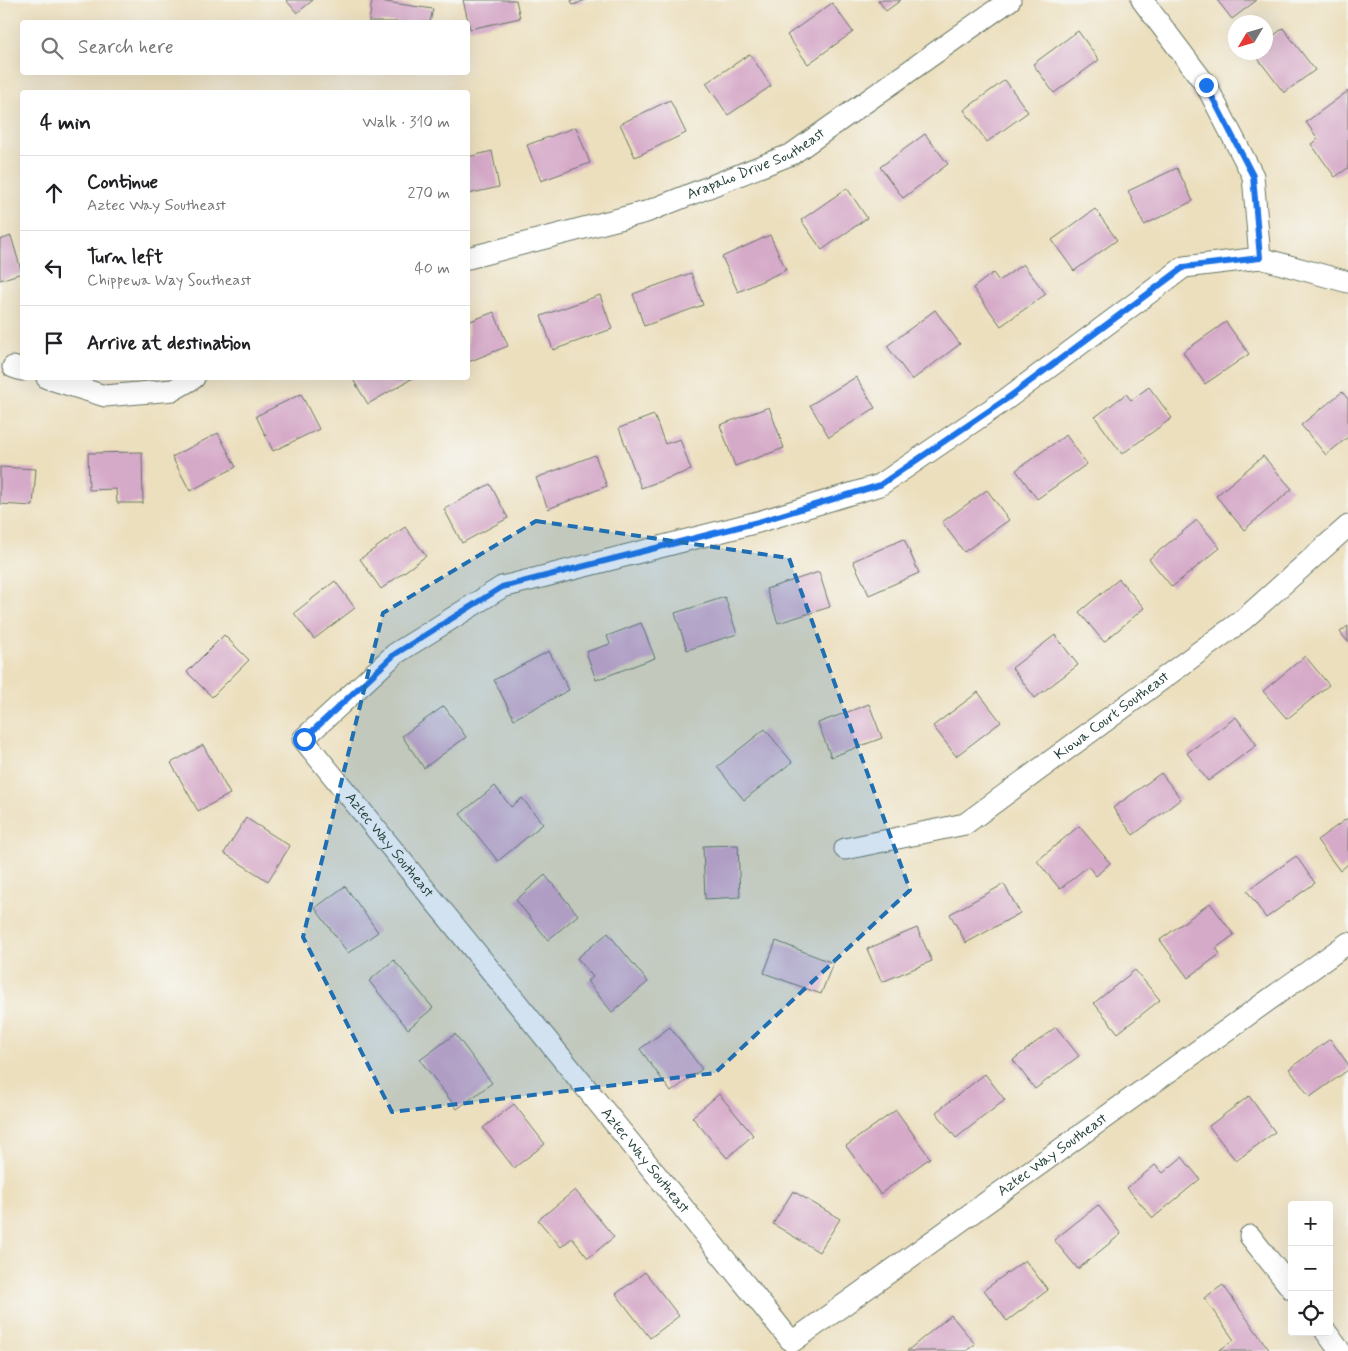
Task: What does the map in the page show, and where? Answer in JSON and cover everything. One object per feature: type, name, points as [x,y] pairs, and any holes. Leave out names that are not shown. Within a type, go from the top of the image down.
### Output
[{"type":"street","name":"Arapaho Drive Southeast","points":[[470,257],[646,212],[792,154],[1010,0]]},
{"type":"street","points":[[1142,0],[1206,85],[1253,176],[1260,258]]},
{"type":"street","name":"Aztec Way Southeast","points":[[1348,282],[1260,258],[1184,267],[1005,400],[880,485],[758,522],[502,587],[395,654],[304,739],[792,1342],[1348,943]]},
{"type":"street","points":[[53,380],[105,396],[173,390],[190,380]]},
{"type":"street","name":"Kiowa Court Southeast","points":[[846,850],[965,824],[1244,619],[1348,526]]},
{"type":"street","points":[[1250,1236],[1288,1284]]},
{"type":"street","points":[[1329,1336],[1340,1351]]},
{"type":"highlighted area","points":[[536,521],[789,558],[910,890],[715,1073],[392,1112],[303,937],[383,613]]},
{"type":"building","points":[[286,0],[313,0],[297,13]]},
{"type":"building","points":[[372,0],[433,9],[430,20],[369,20]]},
{"type":"building","points":[[463,0],[516,0],[520,18],[470,29],[470,20],[468,20]]},
{"type":"building","points":[[571,0],[586,0],[573,5]]},
{"type":"building","points":[[878,0],[901,0],[886,11]]},
{"type":"building","points":[[1217,0],[1257,0],[1237,15],[1229,15]]},
{"type":"building","points":[[832,3],[853,32],[808,64],[787,35]]},
{"type":"building","points":[[1283,28],[1315,70],[1284,93],[1259,60],[1273,60],[1273,36]]},
{"type":"building","points":[[1078,31],[1099,60],[1054,93],[1033,64]]},
{"type":"building","points":[[750,54],[771,86],[728,115],[706,83]]},
{"type":"building","points":[[1005,80],[1028,112],[987,142],[964,110]]},
{"type":"building","points":[[1348,91],[1348,168],[1335,177],[1311,144],[1318,139],[1306,122]]},
{"type":"building","points":[[670,100],[686,133],[635,157],[620,124]]},
{"type":"building","points":[[576,127],[590,163],[541,181],[527,145]]},
{"type":"building","points":[[925,134],[948,164],[903,198],[880,167]]},
{"type":"building","points":[[492,151],[499,187],[470,194],[470,156]]},
{"type":"building","points":[[1177,168],[1193,201],[1144,225],[1128,191]]},
{"type":"building","points":[[847,188],[867,218],[822,250],[801,220]]},
{"type":"building","points":[[1095,209],[1117,240],[1074,271],[1052,240]]},
{"type":"building","points":[[770,235],[786,270],[738,292],[722,257]]},
{"type":"building","points":[[11,236],[20,266],[20,274],[0,280],[0,240]]},
{"type":"building","points":[[1023,264],[1046,294],[1001,326],[973,288],[993,273],[999,281]]},
{"type":"building","points":[[691,273],[703,305],[644,326],[633,294]]},
{"type":"building","points":[[600,295],[612,329],[553,350],[541,316]]},
{"type":"building","points":[[935,310],[960,344],[912,380],[887,346]]},
{"type":"building","points":[[494,312],[508,346],[470,361],[470,321]]},
{"type":"building","points":[[1226,322],[1249,354],[1205,384],[1183,352]]},
{"type":"building","points":[[856,377],[875,408],[829,437],[810,405]]},
{"type":"building","points":[[353,380],[410,380],[368,404]]},
{"type":"building","points":[[1149,387],[1172,418],[1122,454],[1095,417],[1126,394],[1131,400]]},
{"type":"building","points":[[1342,392],[1348,399],[1348,437],[1326,455],[1301,425]]},
{"type":"building","points":[[301,394],[319,429],[273,451],[256,416]]},
{"type":"building","points":[[769,407],[784,448],[735,466],[720,425]]},
{"type":"building","points":[[654,415],[665,444],[680,439],[691,470],[641,488],[619,428]]},
{"type":"building","points":[[218,433],[236,467],[190,491],[172,457]]},
{"type":"building","points":[[1066,435],[1087,464],[1037,499],[1016,470]]},
{"type":"building","points":[[142,452],[143,503],[117,503],[116,489],[89,490],[88,453]]},
{"type":"building","points":[[595,455],[607,486],[548,509],[536,478]]},
{"type":"building","points":[[1263,456],[1292,489],[1244,530],[1216,496]]},
{"type":"building","points":[[0,467],[36,469],[33,506],[0,504]]},
{"type":"building","points":[[490,484],[508,518],[462,543],[444,509]]},
{"type":"building","points":[[987,490],[1009,520],[964,552],[942,522]]},
{"type":"building","points":[[1197,520],[1220,548],[1172,587],[1149,559]]},
{"type":"building","points":[[405,527],[426,556],[381,589],[360,559]]},
{"type":"building","points":[[904,539],[919,573],[869,595],[853,561]]},
{"type":"building","points":[[819,572],[830,607],[778,623],[766,589]]},
{"type":"building","points":[[1119,579],[1144,608],[1104,642],[1079,612]]},
{"type":"building","points":[[335,581],[355,608],[314,639],[294,613]]},
{"type":"building","points":[[725,597],[737,634],[687,650],[675,613]]},
{"type":"building","points":[[641,623],[655,658],[596,680],[586,652],[610,644],[607,636]]},
{"type":"building","points":[[1348,626],[1348,642],[1340,632]]},
{"type":"building","points":[[224,635],[249,660],[212,697],[187,672]]},
{"type":"building","points":[[1055,635],[1078,665],[1035,698],[1012,668]]},
{"type":"building","points":[[549,651],[569,690],[514,719],[494,680]]},
{"type":"building","points":[[1305,656],[1329,685],[1287,719],[1263,691]]},
{"type":"building","points":[[978,692],[1001,722],[956,756],[933,726]]},
{"type":"building","points":[[869,704],[882,738],[831,757],[818,723]]},
{"type":"building","points":[[444,706],[466,737],[424,768],[402,736]]},
{"type":"building","points":[[1236,717],[1257,745],[1208,781],[1187,753]]},
{"type":"building","points":[[765,729],[792,762],[744,800],[717,767]]},
{"type":"building","points":[[203,745],[230,794],[198,811],[171,763]]},
{"type":"building","points":[[1161,773],[1181,799],[1133,835],[1113,808]]},
{"type":"building","points":[[495,786],[511,807],[522,798],[543,824],[498,861],[460,814]]},
{"type":"building","points":[[246,818],[290,846],[268,881],[224,853]]},
{"type":"building","points":[[1348,818],[1348,864],[1340,871],[1317,840]]},
{"type":"building","points":[[1079,826],[1110,863],[1096,876],[1088,866],[1060,889],[1037,861]]},
{"type":"building","points":[[738,845],[740,897],[705,899],[703,846]]},
{"type":"building","points":[[1296,856],[1315,883],[1266,918],[1247,891]]},
{"type":"building","points":[[545,875],[578,915],[548,940],[516,900]]},
{"type":"building","points":[[1004,884],[1020,913],[966,943],[950,914]]},
{"type":"building","points":[[345,886],[378,932],[348,953],[315,908]]},
{"type":"building","points":[[1210,903],[1234,935],[1216,948],[1220,954],[1188,978],[1160,940]]},
{"type":"building","points":[[917,928],[932,961],[882,982],[867,949]]},
{"type":"building","points":[[608,933],[648,982],[612,1012],[587,981],[593,977],[577,958]]},
{"type":"building","points":[[776,941],[833,963],[821,994],[764,973]]},
{"type":"building","points":[[394,960],[433,1008],[408,1029],[369,981]]},
{"type":"building","points":[[1135,970],[1160,1000],[1118,1033],[1094,1003]]},
{"type":"building","points":[[670,1027],[702,1069],[671,1092],[640,1049]]},
{"type":"building","points":[[1056,1027],[1079,1056],[1035,1089],[1013,1060]]},
{"type":"building","points":[[455,1034],[492,1083],[457,1109],[420,1060]]},
{"type":"building","points":[[1330,1039],[1348,1064],[1348,1070],[1310,1097],[1289,1069]]},
{"type":"building","points":[[985,1074],[1005,1100],[956,1138],[936,1112]]},
{"type":"building","points":[[719,1094],[753,1135],[727,1158],[692,1117]]},
{"type":"building","points":[[1249,1096],[1275,1132],[1236,1161],[1209,1126]]},
{"type":"building","points":[[514,1104],[545,1144],[514,1168],[483,1128]]},
{"type":"building","points":[[896,1110],[930,1158],[880,1194],[846,1146]]},
{"type":"building","points":[[1182,1157],[1200,1179],[1153,1218],[1127,1188],[1155,1165],[1163,1173]]},
{"type":"building","points":[[575,1190],[614,1237],[588,1258],[572,1238],[561,1247],[538,1220]]},
{"type":"building","points":[[793,1191],[840,1219],[819,1252],[773,1224]]},
{"type":"building","points":[[1098,1205],[1121,1234],[1078,1269],[1054,1240]]},
{"type":"building","points":[[1025,1260],[1048,1290],[1007,1321],[984,1290]]},
{"type":"building","points":[[645,1272],[679,1316],[650,1338],[616,1294]]},
{"type":"building","points":[[1223,1285],[1270,1351],[1218,1351],[1234,1340],[1204,1298]]},
{"type":"building","points":[[951,1315],[975,1344],[966,1351],[907,1351]]},
{"type":"route","points":[[304,739],[395,654],[502,587],[758,522],[880,485],[1005,400],[1184,267],[1260,258],[1253,176],[1206,85]]}]
